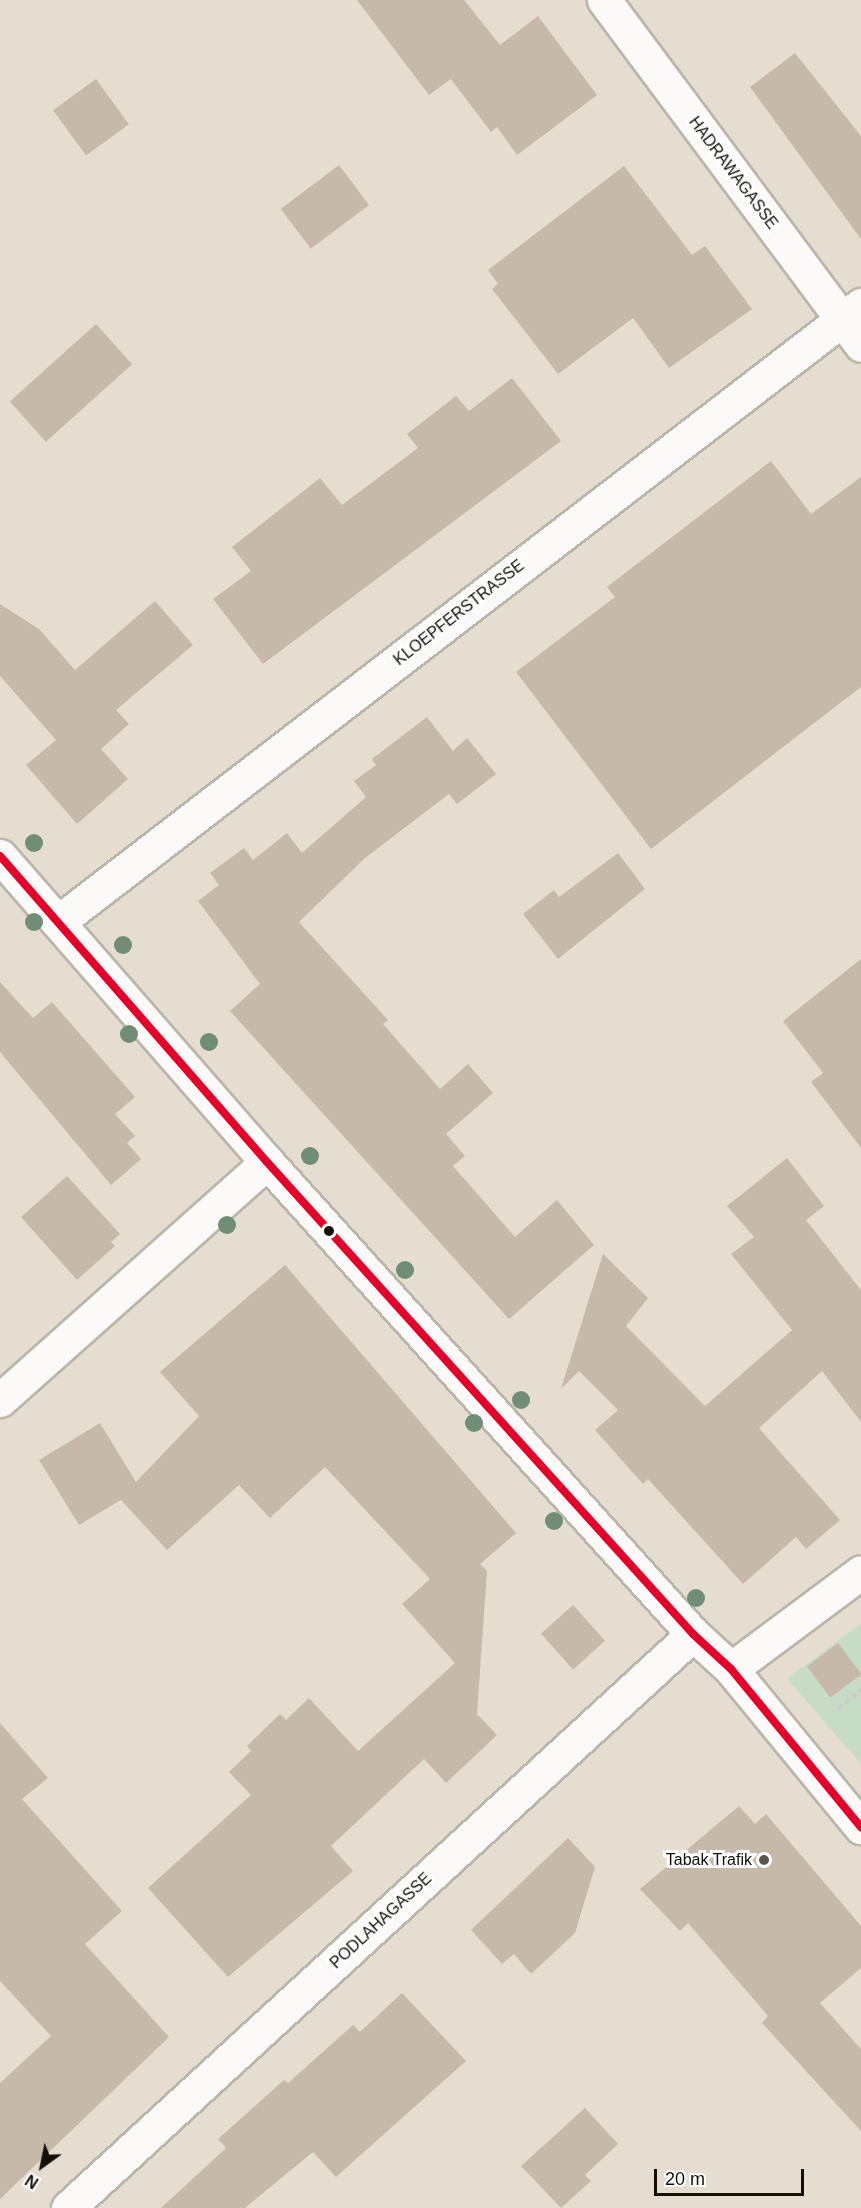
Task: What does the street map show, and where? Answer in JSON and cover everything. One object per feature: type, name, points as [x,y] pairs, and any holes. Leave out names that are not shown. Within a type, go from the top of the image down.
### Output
[{"type":"street","name":"HADRAWAGASSE","points":[[604,0],[851,312],[861,345]]},
{"type":"street","name":"KLOEPFERSTRASSE","points":[[58,922],[851,312]]},
{"type":"street","points":[[0,856],[267,1162],[693,1634],[731,1669],[861,1827]]},
{"type":"street","points":[[0,1400],[267,1162]]},
{"type":"street","points":[[731,1669],[861,1572]]},
{"type":"street","name":"PODLAHAGASSE","points":[[68,2208],[693,1634]]},
{"type":"path","points":[[838,1709],[861,1690]]},
{"type":"green space","points":[[861,1623],[861,1764],[787,1679]]},
{"type":"building","points":[[357,0],[464,0],[500,45],[538,16],[597,95],[517,155],[497,127],[491,132],[451,79],[429,95]]},
{"type":"building","points":[[795,53],[861,136],[861,239],[750,87]]},
{"type":"building","points":[[96,79],[129,124],[86,155],[53,110]]},
{"type":"building","points":[[339,165],[369,205],[311,249],[281,209]]},
{"type":"building","points":[[624,166],[692,255],[705,246],[752,309],[669,368],[633,318],[558,374],[492,289],[498,284],[488,270]]},
{"type":"building","points":[[96,324],[132,364],[46,442],[10,402]]},
{"type":"building","points":[[512,378],[561,441],[263,664],[213,599],[251,571],[232,547],[320,478],[342,505],[418,448],[407,434],[456,396],[469,411]]},
{"type":"building","points":[[771,461],[811,514],[861,477],[861,687],[651,849],[516,672],[615,597],[607,587]]},
{"type":"building","points":[[155,601],[193,645],[116,710],[129,724],[101,749],[128,779],[77,824],[26,765],[56,740],[0,676],[0,604],[39,629],[75,670]]},
{"type":"building","points":[[427,717],[453,751],[467,738],[496,774],[457,804],[449,794],[365,858],[299,922],[388,1020],[383,1024],[440,1089],[468,1064],[493,1093],[446,1134],[465,1156],[453,1166],[515,1237],[557,1200],[594,1245],[509,1319],[230,1011],[260,984],[198,901],[219,885],[210,873],[244,848],[253,860],[287,833],[302,853],[366,797],[354,781],[376,765],[372,759]]},
{"type":"building","points":[[618,853],[645,889],[558,959],[523,914],[554,890],[559,897]]},
{"type":"building","points":[[861,959],[861,1148],[811,1082],[823,1073],[783,1021]]},
{"type":"building","points":[[0,982],[33,1018],[52,1002],[135,1097],[115,1114],[135,1136],[127,1143],[141,1159],[111,1185],[0,1052]]},
{"type":"building","points":[[787,1158],[824,1206],[806,1220],[861,1290],[861,1422],[822,1371],[759,1428],[840,1520],[806,1549],[796,1537],[743,1584],[648,1479],[643,1484],[595,1430],[618,1410],[579,1371],[561,1389],[603,1254],[648,1298],[626,1326],[705,1406],[792,1330],[731,1254],[754,1237],[727,1206]]},
{"type":"building","points":[[67,1176],[120,1234],[111,1242],[115,1246],[77,1280],[21,1217]]},
{"type":"building","points":[[285,1265],[516,1533],[480,1564],[487,1571],[477,1714],[497,1735],[446,1783],[424,1759],[331,1846],[353,1871],[228,1977],[148,1888],[251,1795],[229,1772],[251,1751],[247,1746],[280,1714],[286,1720],[309,1698],[358,1751],[455,1663],[402,1604],[430,1579],[325,1467],[270,1518],[239,1485],[167,1550],[121,1500],[79,1525],[39,1460],[100,1423],[136,1482],[199,1416],[160,1372]]},
{"type":"building","points":[[573,1605],[605,1641],[573,1669],[541,1634]]},
{"type":"building","points":[[838,1643],[861,1675],[830,1698],[807,1666]]},
{"type":"building","points":[[0,1723],[48,1778],[22,1799],[122,1911],[85,1944],[169,2037],[0,2199],[0,2083],[51,2036],[0,1981]]},
{"type":"building","points":[[739,1806],[755,1824],[766,1814],[861,1926],[861,1968],[820,2003],[861,2049],[861,2131],[762,2023],[768,2016],[688,1923],[680,1931],[640,1889]]},
{"type":"building","points":[[568,1838],[595,1867],[575,1933],[531,1974],[514,1954],[502,1964],[471,1930]]},
{"type":"building","points":[[402,1993],[466,2061],[336,2177],[313,2152],[245,2208],[161,2208],[226,2148],[218,2139],[284,2080],[288,2083],[353,2025],[360,2032]]},
{"type":"building","points":[[585,2108],[618,2144],[585,2175],[591,2181],[561,2208],[521,2166]]},
{"type":"transit line","points":[[0,856],[267,1162],[693,1634],[731,1669],[861,1827]]},
{"type":"place","name":"Tabak Trafik","points":[[764,1860]]}]
